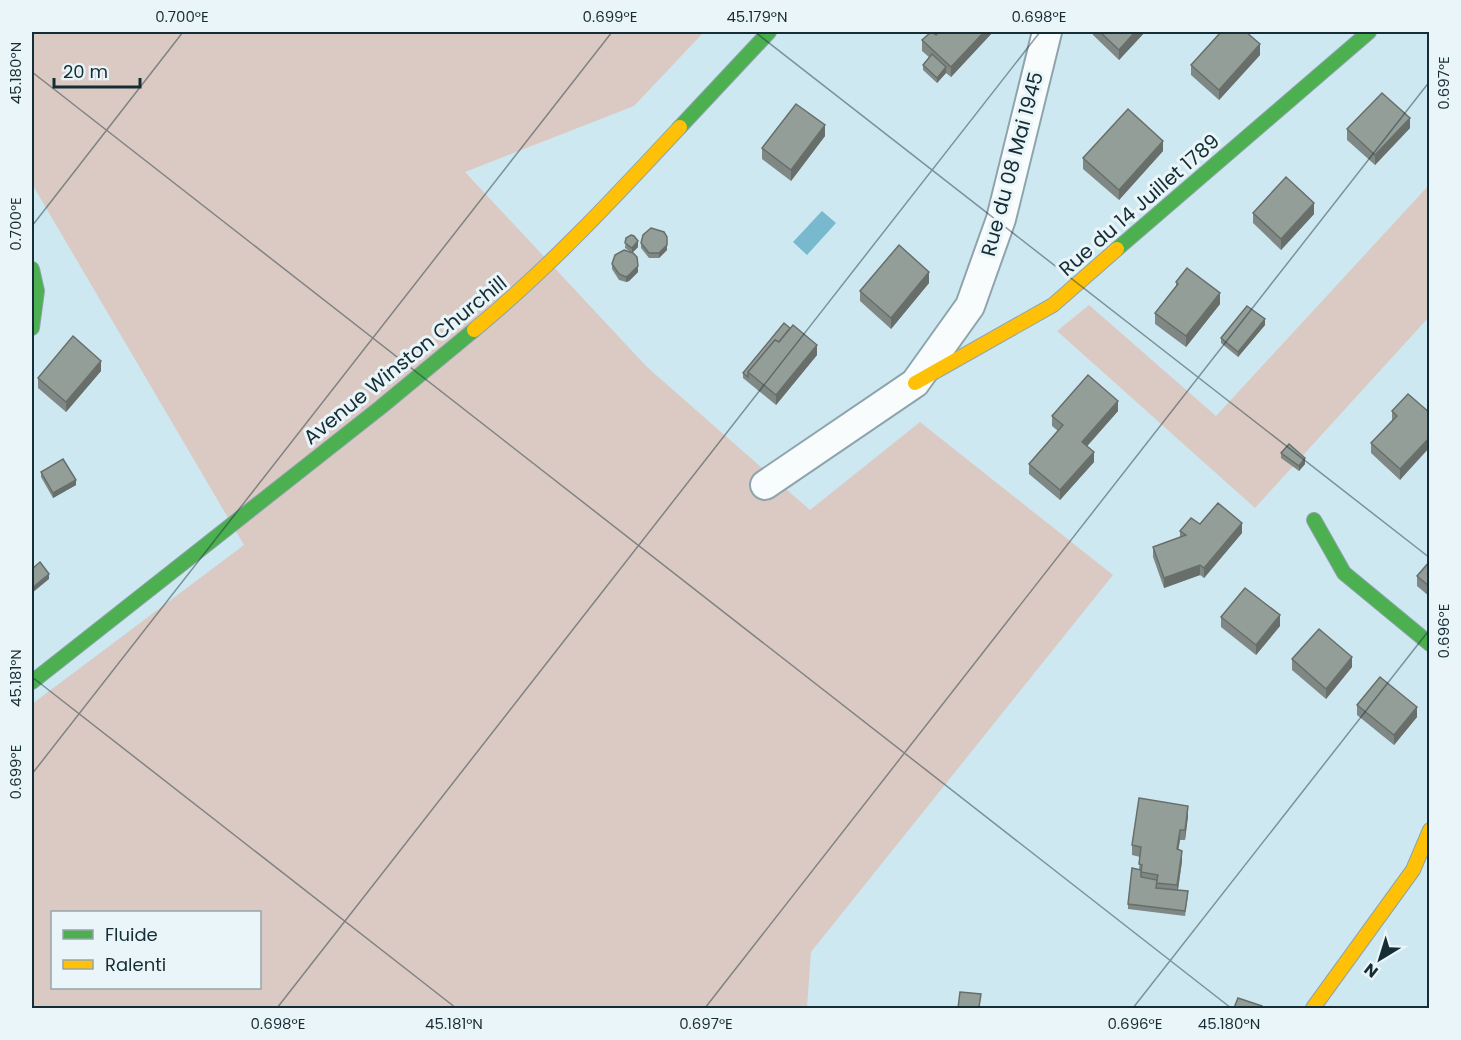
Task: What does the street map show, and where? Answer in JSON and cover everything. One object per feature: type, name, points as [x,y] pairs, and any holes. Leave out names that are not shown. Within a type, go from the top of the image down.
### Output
[{"type":"street","name":"Avenue Winston Churchill","points":[[32,682],[381,407],[520,291],[588,226],[769,32]]},
{"type":"street","name":"Rue du 08 Mai 1945","points":[[765,485],[915,383],[970,306],[1001,219],[1047,32]]},
{"type":"street","name":"Rue du 14 Juillet 1789","points":[[915,383],[1053,305],[1369,32]]},
{"type":"street","points":[[32,269],[36,277],[37,314],[32,328]]},
{"type":"street","points":[[1314,520],[1344,573],[1430,644]]},
{"type":"street","points":[[1313,1008],[1413,870],[1430,830]]},
{"type":"shaded area","points":[[32,32],[704,32],[634,106],[465,172],[647,367],[810,510],[920,422],[1113,575],[811,952],[807,1008],[32,1008],[32,704],[244,545],[32,184]]},
{"type":"shaded area","points":[[1429,185],[1429,317],[1255,508],[1057,331],[1089,305],[1216,416]]},
{"type":"water","points":[[822,211],[836,223],[807,255],[793,242]]},
{"type":"building","points":[[931,32],[936,35],[939,32],[984,32],[951,67],[922,40]]},
{"type":"building","points":[[1100,32],[1135,32],[1119,50]]},
{"type":"building","points":[[1221,32],[1246,32],[1260,44],[1219,90],[1191,65]]},
{"type":"building","points":[[932,54],[946,67],[937,78],[923,65]]},
{"type":"building","points":[[1382,93],[1410,118],[1375,155],[1347,129]]},
{"type":"building","points":[[796,104],[825,125],[791,170],[762,148]]},
{"type":"building","points":[[1128,109],[1163,141],[1119,190],[1083,158]]},
{"type":"building","points":[[1286,177],[1314,203],[1281,239],[1253,213]]},
{"type":"building","points":[[651,228],[664,232],[667,237],[667,245],[659,253],[649,253],[641,243],[643,235]]},
{"type":"building","points":[[631,235],[638,241],[632,248],[625,243],[626,238]]},
{"type":"building","points":[[899,245],[929,272],[891,318],[860,291]]},
{"type":"building","points":[[624,250],[637,257],[638,266],[626,277],[619,274],[612,264],[615,255]]},
{"type":"building","points":[[1187,268],[1220,293],[1186,336],[1155,313],[1178,284],[1176,282]]},
{"type":"building","points":[[1247,306],[1265,319],[1238,352],[1221,338]]},
{"type":"building","points":[[784,323],[790,328],[779,342],[775,340],[748,372],[748,377],[743,373]]},
{"type":"building","points":[[793,325],[817,345],[776,395],[748,372],[775,340],[779,342]]},
{"type":"building","points":[[73,336],[101,361],[66,402],[38,378]]},
{"type":"building","points":[[1088,375],[1118,401],[1082,442],[1094,452],[1060,490],[1029,464],[1063,425],[1052,416]]},
{"type":"building","points":[[1408,394],[1430,413],[1430,437],[1400,469],[1371,443],[1397,416],[1392,411]]},
{"type":"building","points":[[1289,444],[1305,458],[1299,466],[1281,453]]},
{"type":"building","points":[[63,459],[76,480],[53,493],[41,472]]},
{"type":"building","points":[[1218,503],[1242,523],[1204,568],[1200,565],[1164,578],[1153,547],[1186,535],[1180,531],[1191,518],[1200,524]]},
{"type":"building","points":[[1430,561],[1430,587],[1417,576]]},
{"type":"building","points":[[40,562],[49,574],[32,588],[32,569]]},
{"type":"building","points":[[1245,588],[1280,615],[1256,645],[1221,617]]},
{"type":"building","points":[[1319,629],[1352,657],[1326,689],[1292,659]]},
{"type":"building","points":[[1380,677],[1417,707],[1394,735],[1357,705]]},
{"type":"building","points":[[1139,798],[1188,806],[1185,830],[1180,830],[1177,849],[1182,851],[1177,885],[1156,883],[1158,875],[1141,872],[1142,865],[1139,864],[1141,847],[1132,845]]},
{"type":"building","points":[[1132,868],[1141,870],[1141,877],[1157,880],[1156,888],[1188,891],[1185,911],[1128,904]]},
{"type":"building","points":[[960,992],[981,994],[979,1007],[1000,1008],[958,1008]]},
{"type":"building","points":[[1238,998],[1262,1006],[1261,1008],[1234,1008]]},
{"type":"traffic: fast","points":[[680,127],[769,32]]},
{"type":"traffic: fast","points":[[1117,249],[1369,32]]},
{"type":"traffic: fast","points":[[32,269],[37,291],[32,328]]},
{"type":"traffic: fast","points":[[32,682],[381,407],[474,330]]},
{"type":"traffic: fast","points":[[1314,520],[1344,573],[1430,644]]},
{"type":"traffic: slow","points":[[474,330],[555,257],[680,127]]},
{"type":"traffic: slow","points":[[915,383],[1053,305],[1117,249]]},
{"type":"traffic: slow","points":[[1313,1008],[1413,870],[1430,830]]}]
